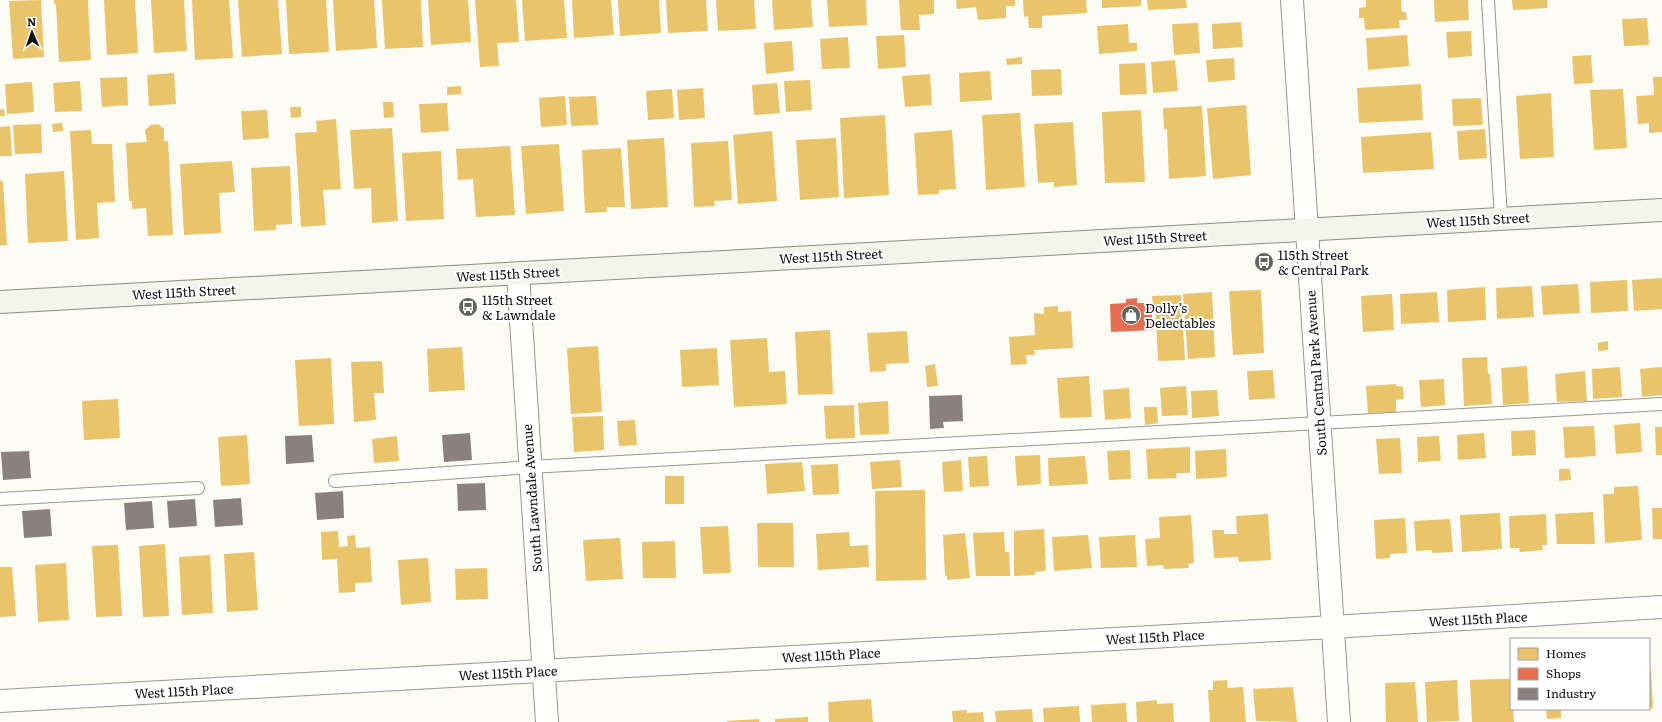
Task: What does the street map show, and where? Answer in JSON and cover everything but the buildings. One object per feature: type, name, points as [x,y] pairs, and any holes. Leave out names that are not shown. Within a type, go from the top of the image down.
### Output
[{"type":"street","name":"South Central Park Avenue","points":[[1292,0],[1339,722]]},
{"type":"street","name":"West 115th Street","points":[[0,302],[1662,210]]},
{"type":"street","name":"South Lawndale Avenue","points":[[518,274],[546,722]]},
{"type":"street","name":"West 115th Place","points":[[0,701],[1332,627],[1662,607]]},
{"type":"lane","points":[[1488,0],[1501,219]]},
{"type":"lane","points":[[335,481],[530,467],[1662,404]]},
{"type":"lane","points":[[0,499],[198,488]]},
{"type":"place","name":"115th Street & Central Park","points":[[1264,262]]},
{"type":"place","name":"115th Street & Lawndale","points":[[468,307]]},
{"type":"place","name":"Dolly’s Delectables","points":[[1131,315]]}]
